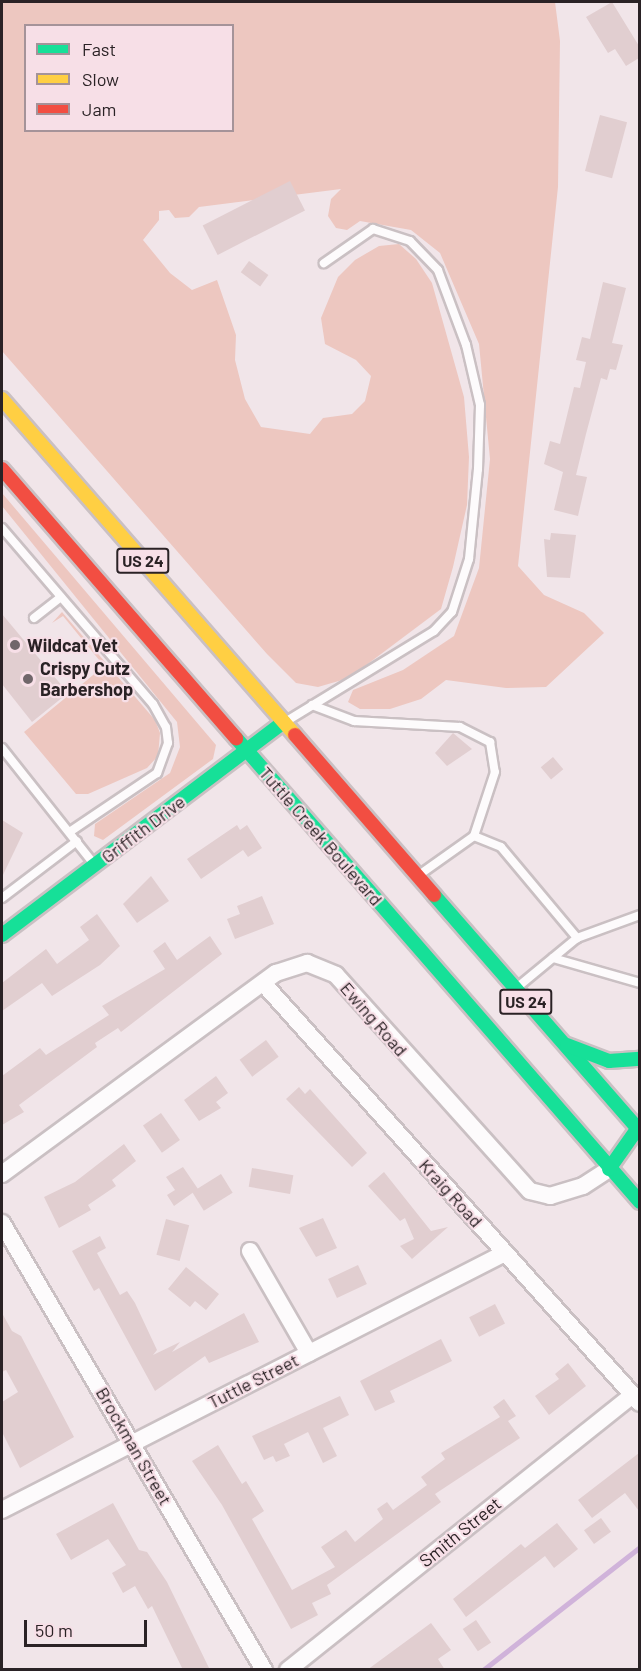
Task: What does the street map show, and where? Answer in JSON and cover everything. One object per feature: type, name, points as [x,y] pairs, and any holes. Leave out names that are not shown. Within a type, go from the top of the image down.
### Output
[{"type":"main road","name":"US 24","points":[[2,399],[638,1128]]},
{"type":"main road","name":"Tuttle Creek Boulevard","points":[[2,470],[639,1202]]},
{"type":"main road","name":"Griffith Drive","points":[[2,935],[284,722]]},
{"type":"main road","points":[[561,1041],[609,1061],[639,1059]]},
{"type":"main road","points":[[609,1169],[638,1128]]},
{"type":"main road","points":[[609,1169],[639,1154]]},
{"type":"street","name":"Ewing Road","points":[[2,1174],[262,983],[289,966],[307,963],[336,975],[530,1191],[550,1196],[583,1186],[609,1169]]},
{"type":"street","name":"Kraig Road","points":[[262,983],[636,1399]]},
{"type":"street","name":"Brockman Street","points":[[2,1223],[264,1670]]},
{"type":"street","points":[[250,1251],[309,1353]]},
{"type":"street","name":"Tuttle Street","points":[[2,1510],[505,1253]]},
{"type":"street","name":"Smith Street","points":[[288,1670],[636,1399]]},
{"type":"lane","points":[[284,722],[434,631],[452,612],[469,559],[478,470],[480,405],[466,345],[438,270],[410,241],[374,229],[324,263]]},
{"type":"lane","points":[[2,528],[153,704],[166,727],[168,743],[157,773],[70,831]]},
{"type":"lane","points":[[34,618],[61,597]]},
{"type":"lane","points":[[312,705],[354,721],[460,727],[490,742],[495,772],[474,836],[417,876]]},
{"type":"lane","points":[[2,748],[95,865]]},
{"type":"lane","points":[[474,836],[501,847],[577,938]]},
{"type":"lane","points":[[2,898],[77,841]]},
{"type":"lane","points":[[515,989],[577,938],[639,915]]},
{"type":"lane","points":[[553,958],[639,983]]},
{"type":"shaded area","points":[[2,2],[555,2],[560,41],[558,187],[518,566],[544,595],[584,613],[604,633],[546,687],[506,688],[446,680],[421,699],[390,709],[360,709],[348,702],[353,690],[403,670],[454,636],[479,568],[490,459],[479,344],[440,253],[411,230],[360,221],[347,230],[336,228],[328,216],[331,199],[341,189],[199,207],[189,217],[175,218],[169,210],[159,211],[159,220],[143,240],[170,273],[192,290],[217,280],[236,335],[235,360],[245,399],[261,427],[310,434],[323,418],[352,414],[365,401],[371,376],[356,360],[325,344],[321,318],[338,277],[355,260],[379,246],[399,244],[416,259],[432,283],[464,397],[469,457],[467,505],[441,609],[349,678],[318,687],[296,683],[267,654],[2,351]]},
{"type":"shaded area","points":[[2,493],[216,745],[213,759],[103,840],[94,836],[95,824],[170,773],[180,747],[177,722],[2,506]]},
{"type":"shaded area","points":[[62,612],[155,720],[160,733],[158,756],[147,768],[88,794],[76,794],[24,732],[104,666],[63,616],[52,623]]},
{"type":"building","points":[[612,2],[639,46],[639,58],[626,66],[615,49],[608,53],[586,17]]},
{"type":"building","points":[[600,115],[627,122],[612,178],[585,171]]},
{"type":"building","points":[[290,181],[305,210],[218,255],[203,225]]},
{"type":"building","points":[[249,261],[268,275],[260,286],[241,272]]},
{"type":"building","points":[[603,282],[626,288],[612,343],[623,345],[616,370],[610,369],[607,380],[601,378],[586,434],[576,475],[587,477],[578,516],[554,510],[563,472],[544,464],[550,441],[560,444],[574,387],[580,388],[586,362],[576,360],[582,337],[590,339]]},
{"type":"building","points":[[551,533],[576,535],[570,578],[547,577],[544,539],[550,540]]},
{"type":"building","points":[[2,614],[68,693],[32,722],[2,684]]},
{"type":"building","points":[[453,733],[472,749],[447,766],[435,753]]},
{"type":"building","points":[[553,757],[563,769],[551,780],[541,767]]},
{"type":"building","points":[[2,820],[23,833],[2,877]]},
{"type":"building","points":[[237,825],[240,830],[247,825],[262,848],[248,857],[243,850],[201,879],[187,859]]},
{"type":"building","points":[[151,876],[169,901],[137,923],[123,904]]},
{"type":"building","points":[[262,896],[274,924],[235,939],[227,919],[240,914],[237,906]]},
{"type":"building","points":[[97,914],[120,946],[100,965],[52,996],[42,983],[2,1011],[2,983],[46,949],[57,964],[89,940],[80,927]]},
{"type":"building","points":[[210,936],[222,954],[121,1032],[118,1028],[95,1043],[97,1047],[19,1105],[24,1112],[2,1125],[2,1076],[40,1048],[46,1055],[109,1015],[102,1006],[165,969],[153,951],[165,942],[177,960]]},
{"type":"building","points":[[266,1040],[279,1057],[252,1077],[240,1060]]},
{"type":"building","points":[[216,1076],[228,1093],[216,1102],[221,1108],[199,1121],[184,1100]]},
{"type":"building","points":[[299,1087],[305,1094],[310,1089],[367,1153],[352,1167],[286,1099]]},
{"type":"building","points":[[161,1113],[180,1140],[162,1153],[143,1126]]},
{"type":"building","points":[[124,1144],[136,1161],[112,1180],[116,1186],[88,1205],[91,1210],[59,1228],[44,1197],[75,1182]]},
{"type":"building","points":[[183,1167],[198,1189],[174,1206],[167,1195],[175,1190],[166,1177]]},
{"type":"building","points":[[252,1168],[293,1175],[290,1194],[249,1187]]},
{"type":"building","points":[[384,1172],[431,1231],[448,1227],[412,1259],[400,1246],[414,1239],[405,1218],[400,1221],[368,1186]]},
{"type":"building","points":[[221,1174],[233,1193],[204,1211],[192,1192]]},
{"type":"building","points":[[323,1218],[337,1248],[316,1257],[299,1228]]},
{"type":"building","points":[[166,1219],[189,1225],[180,1261],[156,1255]]},
{"type":"building","points":[[100,1236],[106,1248],[97,1253],[120,1295],[127,1291],[135,1303],[157,1350],[153,1355],[180,1342],[172,1352],[244,1313],[259,1342],[209,1363],[205,1356],[155,1391],[99,1288],[94,1291],[72,1251]]},
{"type":"building","points":[[358,1265],[367,1284],[337,1298],[328,1279]]},
{"type":"building","points":[[186,1267],[219,1294],[206,1310],[195,1301],[190,1307],[168,1289]]},
{"type":"building","points":[[495,1304],[505,1324],[479,1337],[469,1317]]},
{"type":"building","points":[[2,1313],[12,1331],[21,1336],[74,1437],[20,1468],[2,1432],[2,1402],[18,1392],[6,1370],[2,1372]]},
{"type":"building","points":[[441,1339],[452,1361],[390,1391],[395,1402],[375,1411],[360,1381]]},
{"type":"building","points":[[568,1363],[586,1386],[549,1415],[535,1396],[559,1379],[555,1374]]},
{"type":"building","points":[[340,1396],[349,1415],[323,1428],[337,1456],[323,1463],[308,1432],[284,1444],[290,1456],[276,1462],[273,1456],[264,1460],[252,1436]]},
{"type":"building","points":[[504,1399],[516,1416],[508,1421],[520,1438],[435,1494],[441,1502],[327,1585],[331,1594],[312,1603],[318,1615],[291,1629],[222,1505],[192,1461],[218,1445],[242,1484],[246,1481],[264,1511],[252,1519],[292,1590],[335,1567],[321,1547],[346,1530],[355,1542],[383,1519],[377,1509],[387,1502],[393,1510],[427,1485],[421,1477],[445,1459],[441,1453],[500,1417],[493,1407]]},
{"type":"building","points":[[639,1453],[639,1511],[625,1493],[592,1518],[578,1500]]},
{"type":"building","points":[[113,1503],[139,1550],[147,1552],[167,1582],[210,1670],[183,1670],[152,1606],[148,1609],[135,1586],[123,1593],[112,1573],[126,1565],[108,1539],[71,1560],[56,1534]]},
{"type":"building","points":[[601,1518],[611,1532],[594,1544],[584,1530]]},
{"type":"building","points":[[557,1523],[578,1549],[554,1568],[545,1556],[466,1617],[453,1599],[521,1544],[525,1548]]},
{"type":"building","points":[[476,1620],[491,1642],[478,1651],[463,1629]]},
{"type":"building","points":[[431,1623],[451,1650],[438,1659],[445,1670],[367,1670]]},
{"type":"waterway","points":[[483,1670],[640,1547]]},
{"type":"traffic: fast","points":[[2,935],[284,722]]},
{"type":"traffic: fast","points":[[236,738],[640,1202]]},
{"type":"traffic: fast","points":[[434,895],[640,1131]]},
{"type":"traffic: fast","points":[[567,1045],[609,1061],[640,1059]]},
{"type":"traffic: fast","points":[[609,1169],[640,1125]]},
{"type":"traffic: slow","points":[[2,399],[295,735]]},
{"type":"traffic: jam","points":[[2,469],[236,738]]},
{"type":"traffic: jam","points":[[295,735],[434,895]]},
{"type":"place","name":"Wildcat Vet","points":[[15,645]]},
{"type":"place","name":"Crispy Cutz Barbershop","points":[[28,679]]}]
